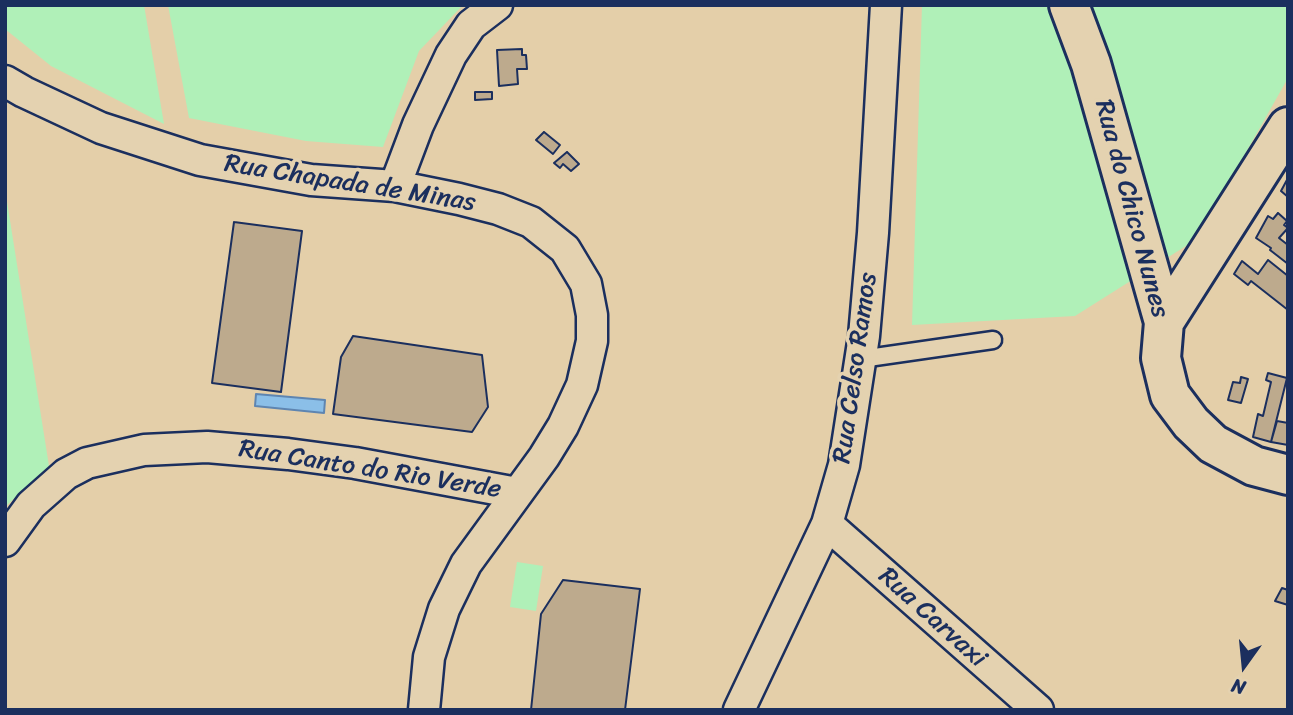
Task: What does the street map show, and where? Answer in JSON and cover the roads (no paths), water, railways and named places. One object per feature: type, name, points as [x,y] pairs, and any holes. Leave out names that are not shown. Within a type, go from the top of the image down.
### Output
[{"type":"street","points":[[395,186],[422,116],[451,55],[471,25],[497,5]]},
{"type":"street","name":"Rua do Chico Nunes","points":[[1069,5],[1091,64],[1164,322],[1161,358],[1170,395],[1191,423],[1213,444],[1254,466],[1288,475]]},
{"type":"street","name":"Rua Celso Ramos","points":[[739,710],[827,524],[844,465],[861,359],[873,233],[879,6]]},
{"type":"street","name":"Rua Chapada de Minas","points":[[5,81],[101,128],[200,160],[310,180],[395,186],[459,198],[531,222],[565,249],[586,284],[592,315],[592,341],[582,385],[544,457],[466,564],[444,609],[429,657],[424,710]]},
{"type":"street","points":[[1164,322],[1288,127]]},
{"type":"street","name":"Rua Canto do Rio Verde","points":[[5,541],[31,505],[66,474],[87,463],[144,450],[207,447],[288,454],[355,463],[517,493]]},
{"type":"street","name":"Rua Carvaxi","points":[[827,524],[1038,710]]},
{"type":"lane","points":[[861,359],[993,340]]},
{"type":"water","points":[[256,394],[325,400],[324,413],[255,406]]}]
